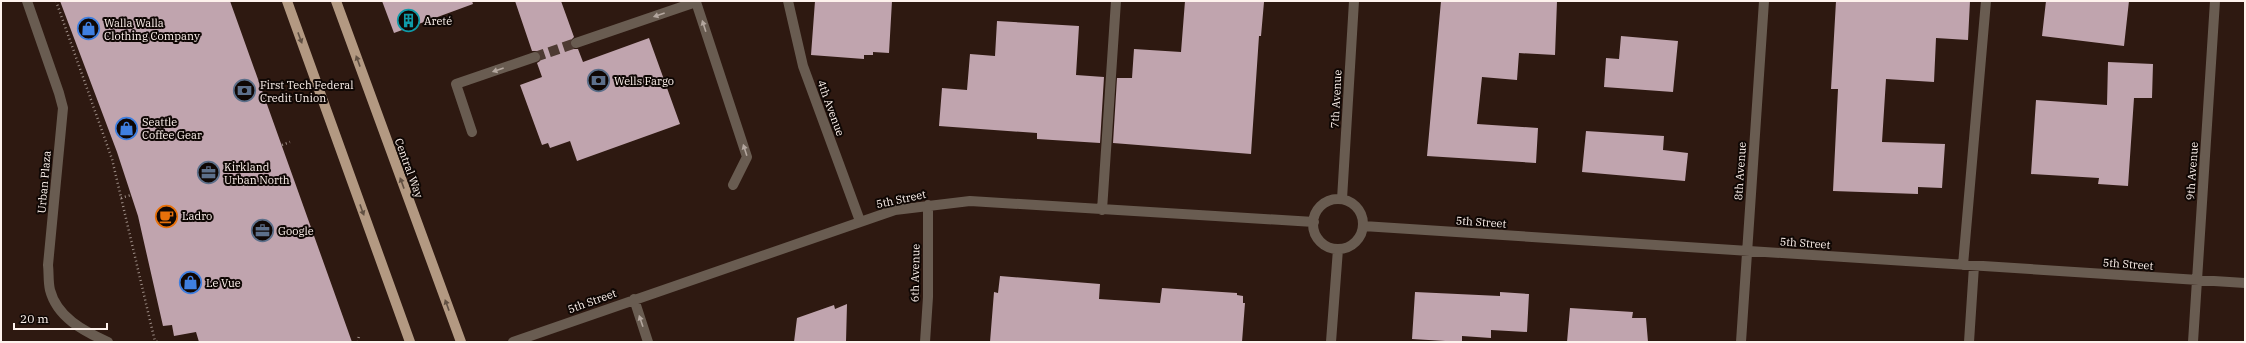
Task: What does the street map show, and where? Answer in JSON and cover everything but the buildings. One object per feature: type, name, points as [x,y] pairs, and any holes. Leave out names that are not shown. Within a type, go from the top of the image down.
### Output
[{"type":"main road","points":[[287,1],[410,342]]},
{"type":"main road","name":"Central Way","points":[[336,1],[461,342]]},
{"type":"street","name":"Urban Plaza","points":[[27,1],[60,93],[63,108],[48,265],[50,289],[58,309],[74,324],[108,342]]},
{"type":"street","name":"4th Avenue","points":[[788,1],[803,66],[860,221]]},
{"type":"street","points":[[1102,210],[1116,1]]},
{"type":"street","name":"7th Avenue","points":[[1342,199],[1354,1]]},
{"type":"street","name":"8th Avenue","points":[[1741,342],[1764,1]]},
{"type":"street","points":[[1963,265],[1986,1]]},
{"type":"street","name":"9th Avenue","points":[[2193,342],[2215,1]]},
{"type":"street","points":[[576,43],[696,2],[747,157],[733,186]]},
{"type":"street","points":[[472,132],[456,84],[535,57]]},
{"type":"street","points":[[1342,199],[1356,207],[1361,214],[1363,226],[1359,238],[1353,244],[1346,248],[1338,249],[1322,243],[1314,230],[1314,222],[1315,214],[1326,202],[1342,199]]},
{"type":"street","name":"5th Street","points":[[513,342],[860,221],[895,210],[928,205],[970,201],[1314,222]]},
{"type":"street","name":"6th Avenue","points":[[924,342],[928,297],[928,205]]},
{"type":"street","name":"5th Street","points":[[1363,226],[2245,283]]},
{"type":"street","points":[[1331,342],[1338,249]]},
{"type":"street","points":[[1968,342],[1974,266]]},
{"type":"street","points":[[634,299],[648,342]]},
{"type":"path","points":[[56,1],[112,159],[155,341],[158,342]]},
{"type":"path","points":[[282,145],[290,142]]},
{"type":"path","points":[[121,198],[131,195]]},
{"type":"path","points":[[358,342],[359,335]]},
{"type":"tunnel","points":[[535,57],[576,43]]},
{"type":"place","name":"Areté","points":[[409,21]]},
{"type":"place","name":"Walla Walla Clothing Company","points":[[89,29]]},
{"type":"place","name":"Wells Fargo","points":[[598,81]]},
{"type":"place","name":"First Tech Federal Credit Union","points":[[245,91]]},
{"type":"place","name":"Seattle Coffee Gear","points":[[126,128]]},
{"type":"place","name":"Kirkland Urban North","points":[[208,173]]},
{"type":"place","name":"Ladro","points":[[166,216]]},
{"type":"place","name":"Google","points":[[263,231]]},
{"type":"place","name":"Le Vue","points":[[190,283]]}]
